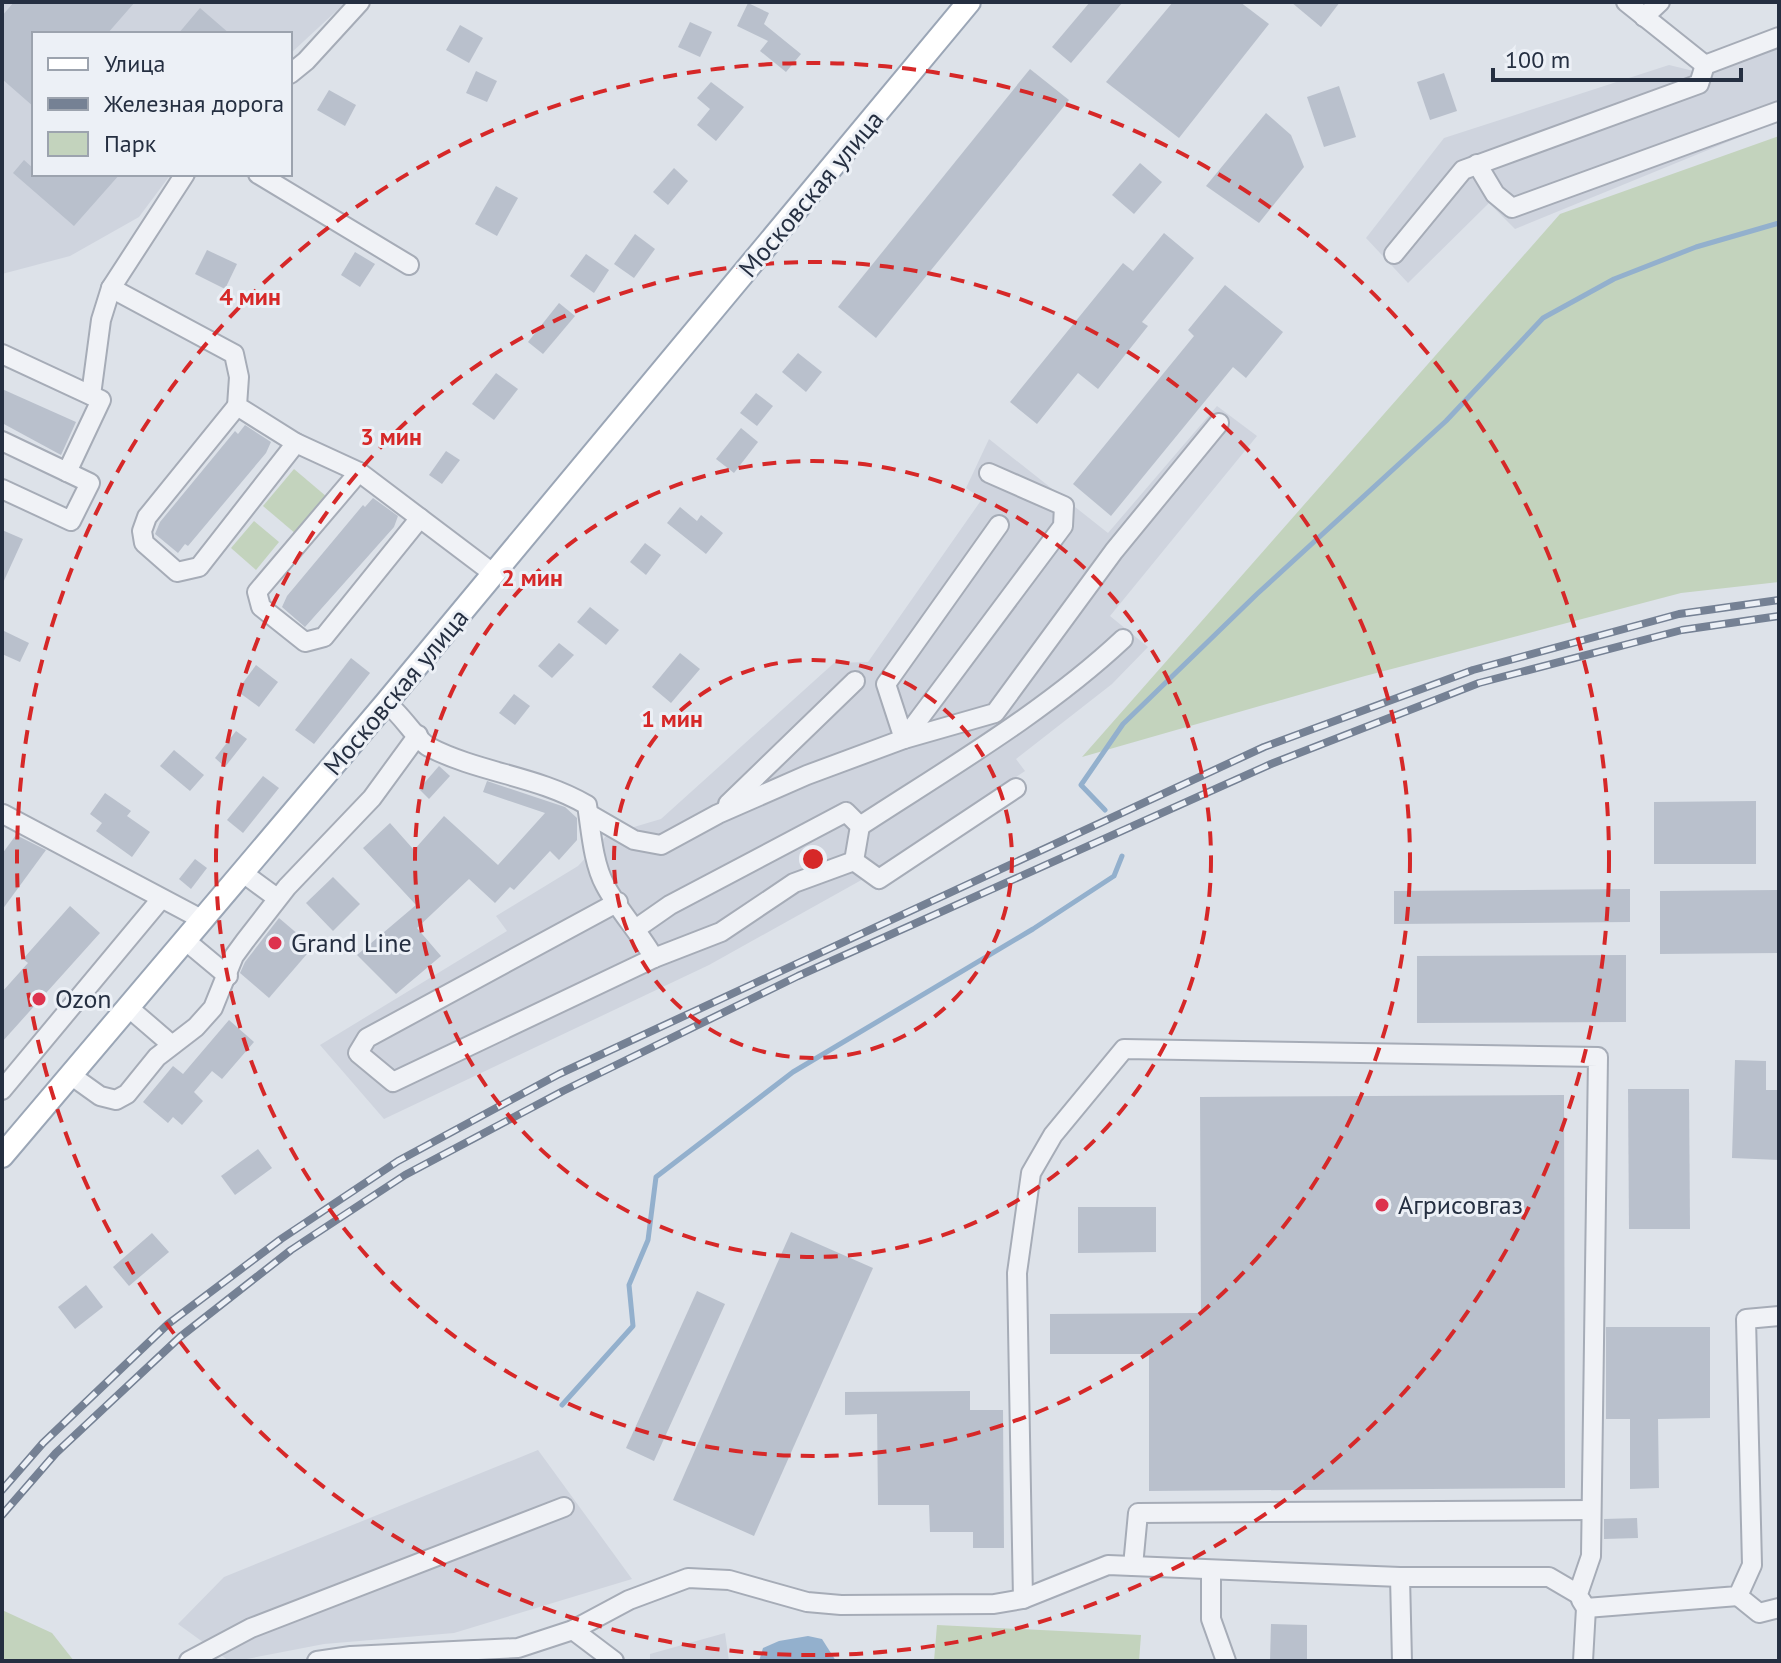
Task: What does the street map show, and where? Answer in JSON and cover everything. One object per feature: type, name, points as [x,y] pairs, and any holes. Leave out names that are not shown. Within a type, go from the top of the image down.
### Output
[{"type":"main road","name":"Московская улица","points":[[2,1156],[386,703],[969,2]]},
{"type":"street","points":[[292,72],[360,2]]},
{"type":"street","points":[[1626,2],[1705,65]]},
{"type":"street","points":[[1644,17],[1660,2]]},
{"type":"street","points":[[1705,65],[1779,37]]},
{"type":"street","points":[[1394,254],[1463,170],[1699,84],[1705,65]]},
{"type":"street","points":[[1477,164],[1495,194],[1512,208],[1691,140],[1779,111]]},
{"type":"street","points":[[91,395],[101,320],[111,288],[184,176]]},
{"type":"street","points":[[261,176],[409,265]]},
{"type":"street","points":[[111,288],[234,354],[239,377],[237,406],[147,517],[142,531],[144,543],[177,572],[199,567],[296,443]]},
{"type":"street","points":[[2,354],[101,400],[67,472]]},
{"type":"street","points":[[237,406],[296,443],[359,472],[494,574]]},
{"type":"street","points":[[589,814],[634,840],[661,845],[718,814],[807,775],[904,739],[995,713],[1114,551],[1219,423]]},
{"type":"street","points":[[2,441],[90,483],[71,521],[2,489]]},
{"type":"street","points":[[359,472],[257,592],[261,607],[305,642],[324,637],[420,518]]},
{"type":"street","points":[[904,739],[1063,526],[1064,506],[989,473]]},
{"type":"street","points":[[904,739],[886,684],[999,525]]},
{"type":"street","points":[[854,861],[860,826],[1001,733],[1097,663],[1123,639]]},
{"type":"street","points":[[718,814],[855,681]]},
{"type":"street","points":[[1014,688],[1044,702]]},
{"type":"street","points":[[386,703],[402,714],[426,746],[572,796],[587,805],[604,884],[637,928],[654,958]]},
{"type":"street","points":[[995,713],[1001,733]]},
{"type":"street","points":[[72,1076],[100,1096],[116,1100],[139,1082],[157,1057],[196,1027],[213,1008],[234,956],[277,898],[372,798],[418,735]]},
{"type":"street","points":[[854,861],[879,879],[1016,788]]},
{"type":"street","points":[[637,928],[670,905],[846,812],[860,826]]},
{"type":"street","points":[[2,814],[203,920]]},
{"type":"street","points":[[618,902],[367,1038],[358,1053],[393,1082],[654,958],[721,932],[794,883],[854,861]]},
{"type":"street","points":[[243,873],[277,898]]},
{"type":"street","points":[[2,1090],[161,899]]},
{"type":"street","points":[[186,941],[228,976]]},
{"type":"street","points":[[129,1008],[172,1045]]},
{"type":"street","points":[[1023,1599],[1017,1273],[1031,1173],[1053,1135],[1124,1049],[1598,1057],[1591,1556],[1582,1601],[1583,1661]]},
{"type":"street","points":[[1738,1596],[1752,1565],[1746,1319],[1779,1316]]},
{"type":"street","points":[[189,1661],[251,1628],[564,1507]]},
{"type":"street","points":[[1133,1566],[1138,1513],[1590,1510]]},
{"type":"street","points":[[317,1661],[351,1656],[518,1648],[573,1630],[629,1600],[688,1578],[729,1580],[807,1602],[841,1605],[994,1604],[1023,1599],[1108,1565],[1400,1577],[1549,1577],[1582,1601],[1738,1596],[1759,1613],[1779,1608]]},
{"type":"street","points":[[1211,1570],[1211,1619],[1226,1661]]},
{"type":"street","points":[[1400,1577],[1402,1661]]},
{"type":"street","points":[[573,1630],[614,1661]]},
{"type":"shaded area","points":[[2,2],[346,2],[292,52],[292,32],[32,32],[32,176],[170,176],[139,217],[70,256],[2,274]]},
{"type":"shaded area","points":[[1779,47],[1779,121],[1515,229],[1489,203],[1408,283],[1366,238],[1444,138],[1669,65],[1702,73]]},
{"type":"shaded area","points":[[1217,406],[1257,436],[1110,616],[1148,647],[1112,684],[1016,759],[1025,771],[874,873],[709,965],[384,1119],[320,1045],[507,931],[496,916],[578,866],[607,835],[661,819],[834,663],[868,662],[982,499],[966,488],[989,439],[1108,533]]},
{"type":"shaded area","points":[[538,1450],[632,1579],[454,1633],[324,1644],[236,1661],[229,1661],[178,1624],[224,1577]]},
{"type":"shaded area","points":[[725,1633],[729,1661],[650,1661],[650,1654]]},
{"type":"green space","points":[[1779,136],[1779,582],[1681,593],[1365,676],[1082,757],[1560,214]]},
{"type":"green space","points":[[294,469],[327,497],[296,534],[263,506]]},
{"type":"green space","points":[[254,521],[279,542],[256,570],[231,548]]},
{"type":"green space","points":[[2,1610],[52,1633],[74,1661],[2,1661]]},
{"type":"green space","points":[[937,1625],[1141,1635],[1139,1661],[934,1661]]},
{"type":"water","points":[[808,1636],[822,1639],[836,1661],[759,1661],[763,1648],[779,1641]]},
{"type":"building","points":[[14,2],[135,2],[109,32],[32,32],[32,105],[2,79],[2,16]]},
{"type":"building","points":[[1090,2],[1123,2],[1071,63],[1052,47]]},
{"type":"building","points":[[1173,2],[1240,2],[1269,24],[1179,138],[1106,82]]},
{"type":"building","points":[[1291,2],[1340,2],[1321,27]]},
{"type":"building","points":[[748,3],[769,13],[764,24],[801,54],[786,72],[760,51],[768,41],[737,26]]},
{"type":"building","points":[[200,8],[228,32],[180,32]]},
{"type":"building","points":[[690,22],[712,32],[700,57],[678,47]]},
{"type":"building","points":[[460,25],[483,38],[469,63],[446,50]]},
{"type":"building","points":[[1030,69],[1069,100],[876,338],[838,307]]},
{"type":"building","points":[[476,71],[497,81],[487,102],[466,93]]},
{"type":"building","points":[[1444,73],[1457,111],[1430,120],[1417,82]]},
{"type":"building","points":[[711,82],[744,107],[716,141],[697,125],[710,109],[697,98]]},
{"type":"building","points":[[1339,86],[1356,137],[1324,147],[1307,97]]},
{"type":"building","points":[[329,90],[356,105],[345,126],[317,110]]},
{"type":"building","points":[[1266,113],[1291,135],[1304,167],[1259,223],[1206,186]]},
{"type":"building","points":[[24,160],[32,167],[32,176],[118,176],[74,226],[13,173]]},
{"type":"building","points":[[1140,163],[1162,182],[1134,214],[1112,195]]},
{"type":"building","points":[[674,168],[688,181],[668,205],[653,192]]},
{"type":"building","points":[[496,186],[518,198],[497,236],[475,224]]},
{"type":"building","points":[[1164,233],[1194,258],[1142,322],[1148,326],[1098,389],[1078,373],[1037,424],[1010,402],[1123,263],[1133,271]]},
{"type":"building","points":[[635,234],[655,249],[634,278],[614,264]]},
{"type":"building","points":[[207,250],[237,264],[225,289],[195,274]]},
{"type":"building","points":[[355,252],[375,264],[360,287],[341,275]]},
{"type":"building","points":[[586,254],[609,270],[594,293],[570,276]]},
{"type":"building","points":[[1225,285],[1283,332],[1246,378],[1233,367],[1111,516],[1073,484],[1194,336],[1188,330]]},
{"type":"building","points":[[559,303],[575,316],[543,354],[528,342]]},
{"type":"building","points":[[798,353],[822,372],[806,392],[782,372]]},
{"type":"building","points":[[496,373],[518,389],[494,420],[472,404]]},
{"type":"building","points":[[2,389],[76,422],[61,455],[2,423]]},
{"type":"building","points":[[756,393],[773,406],[757,426],[740,413]]},
{"type":"building","points":[[245,425],[271,442],[266,453],[188,546],[185,544],[178,553],[155,534],[160,522],[235,431],[238,434]]},
{"type":"building","points":[[741,428],[758,442],[734,473],[716,459]]},
{"type":"building","points":[[446,451],[460,460],[442,484],[429,475]]},
{"type":"building","points":[[373,498],[398,516],[394,527],[305,627],[282,607],[287,596],[363,505],[365,507]]},
{"type":"building","points":[[680,507],[697,521],[701,515],[723,533],[706,554],[667,523]]},
{"type":"building","points":[[2,530],[23,539],[2,585]]},
{"type":"building","points":[[645,543],[661,555],[646,575],[630,562]]},
{"type":"building","points":[[590,607],[619,630],[606,645],[577,622]]},
{"type":"building","points":[[2,630],[29,643],[20,662],[2,654]]},
{"type":"building","points":[[559,643],[574,655],[552,678],[538,666]]},
{"type":"building","points":[[680,653],[700,669],[671,703],[652,687]]},
{"type":"building","points":[[351,658],[370,673],[314,744],[295,730]]},
{"type":"building","points":[[256,665],[278,682],[259,707],[237,691]]},
{"type":"building","points":[[514,694],[530,706],[515,725],[499,713]]},
{"type":"building","points":[[236,731],[247,739],[225,767],[215,758]]},
{"type":"building","points":[[174,750],[204,775],[190,791],[160,766]]},
{"type":"building","points":[[439,766],[450,776],[429,799],[419,789]]},
{"type":"building","points":[[263,776],[279,788],[243,833],[227,820]]},
{"type":"building","points":[[487,781],[565,807],[577,818],[577,840],[559,860],[550,851],[514,890],[510,887],[495,903],[469,879],[417,928],[441,956],[396,994],[357,955],[416,905],[363,848],[390,823],[414,850],[444,816],[498,865],[545,813],[483,792]]},
{"type":"building","points":[[105,793],[131,811],[127,816],[150,832],[132,857],[96,831],[102,823],[90,814]]},
{"type":"building","points":[[1756,801],[1756,864],[1654,864],[1654,802]]},
{"type":"building","points":[[16,835],[46,850],[2,910],[2,854]]},
{"type":"building","points":[[195,859],[207,868],[191,889],[179,879]]},
{"type":"building","points":[[333,877],[360,904],[333,931],[306,903]]},
{"type":"building","points":[[1630,889],[1630,922],[1394,924],[1394,891]]},
{"type":"building","points":[[1778,890],[1779,953],[1660,954],[1660,891]]},
{"type":"building","points":[[70,906],[100,933],[2,1042],[2,992],[28,963],[23,959]]},
{"type":"building","points":[[279,918],[313,947],[269,998],[240,973]]},
{"type":"building","points":[[1626,955],[1626,1022],[1417,1023],[1417,956]]},
{"type":"building","points":[[229,1020],[254,1042],[222,1079],[212,1071],[194,1092],[203,1101],[182,1125],[173,1117],[168,1123],[143,1102],[173,1066],[183,1074]]},
{"type":"building","points":[[1735,1060],[1766,1061],[1766,1090],[1779,1090],[1779,1160],[1732,1158]]},
{"type":"building","points":[[1628,1089],[1689,1089],[1690,1229],[1629,1229]]},
{"type":"building","name":"Агрисовгаз","points":[[1564,1095],[1565,1488],[1149,1491],[1149,1354],[1050,1354],[1050,1314],[1201,1313],[1200,1097]]},
{"type":"building","points":[[258,1149],[272,1168],[235,1195],[221,1176]]},
{"type":"building","points":[[1078,1207],[1156,1207],[1156,1252],[1078,1253]]},
{"type":"building","points":[[791,1232],[873,1268],[754,1536],[673,1500]]},
{"type":"building","points":[[152,1233],[169,1252],[129,1286],[113,1267]]},
{"type":"building","points":[[86,1285],[103,1307],[75,1329],[58,1307]]},
{"type":"building","points":[[697,1291],[725,1304],[654,1461],[626,1448]]},
{"type":"building","points":[[1606,1327],[1710,1327],[1710,1418],[1658,1419],[1659,1488],[1630,1489],[1630,1419],[1606,1419]]},
{"type":"building","points":[[970,1391],[970,1410],[1003,1410],[1004,1548],[973,1548],[973,1532],[930,1532],[929,1505],[878,1505],[877,1414],[845,1415],[845,1392]]},
{"type":"building","points":[[1637,1518],[1638,1538],[1604,1539],[1604,1519]]},
{"type":"building","points":[[1271,1624],[1307,1625],[1307,1661],[1270,1661]]},
{"type":"waterway","points":[[1105,810],[1081,785],[1123,724],[1257,594],[1446,421],[1543,318],[1614,279],[1696,247],[1779,223]]},
{"type":"waterway","points":[[562,1405],[633,1326],[629,1285],[648,1240],[656,1177],[793,1072],[1033,929],[1114,876],[1122,856]]},
{"type":"railway","points":[[2,1490],[43,1443],[168,1324],[281,1239],[398,1161],[559,1074],[1264,747],[1473,670],[1679,614],[1779,600]]},
{"type":"railway","points":[[2,1515],[56,1453],[180,1337],[291,1250],[405,1175],[563,1091],[798,976],[1271,764],[1479,683],[1682,630],[1779,616]]},
{"type":"place","name":"Grand Line","points":[[275,943]]},
{"type":"place","name":"Ozon","points":[[39,999]]},
{"type":"place","name":"Агрисовгаз","points":[[1382,1205]]}]
